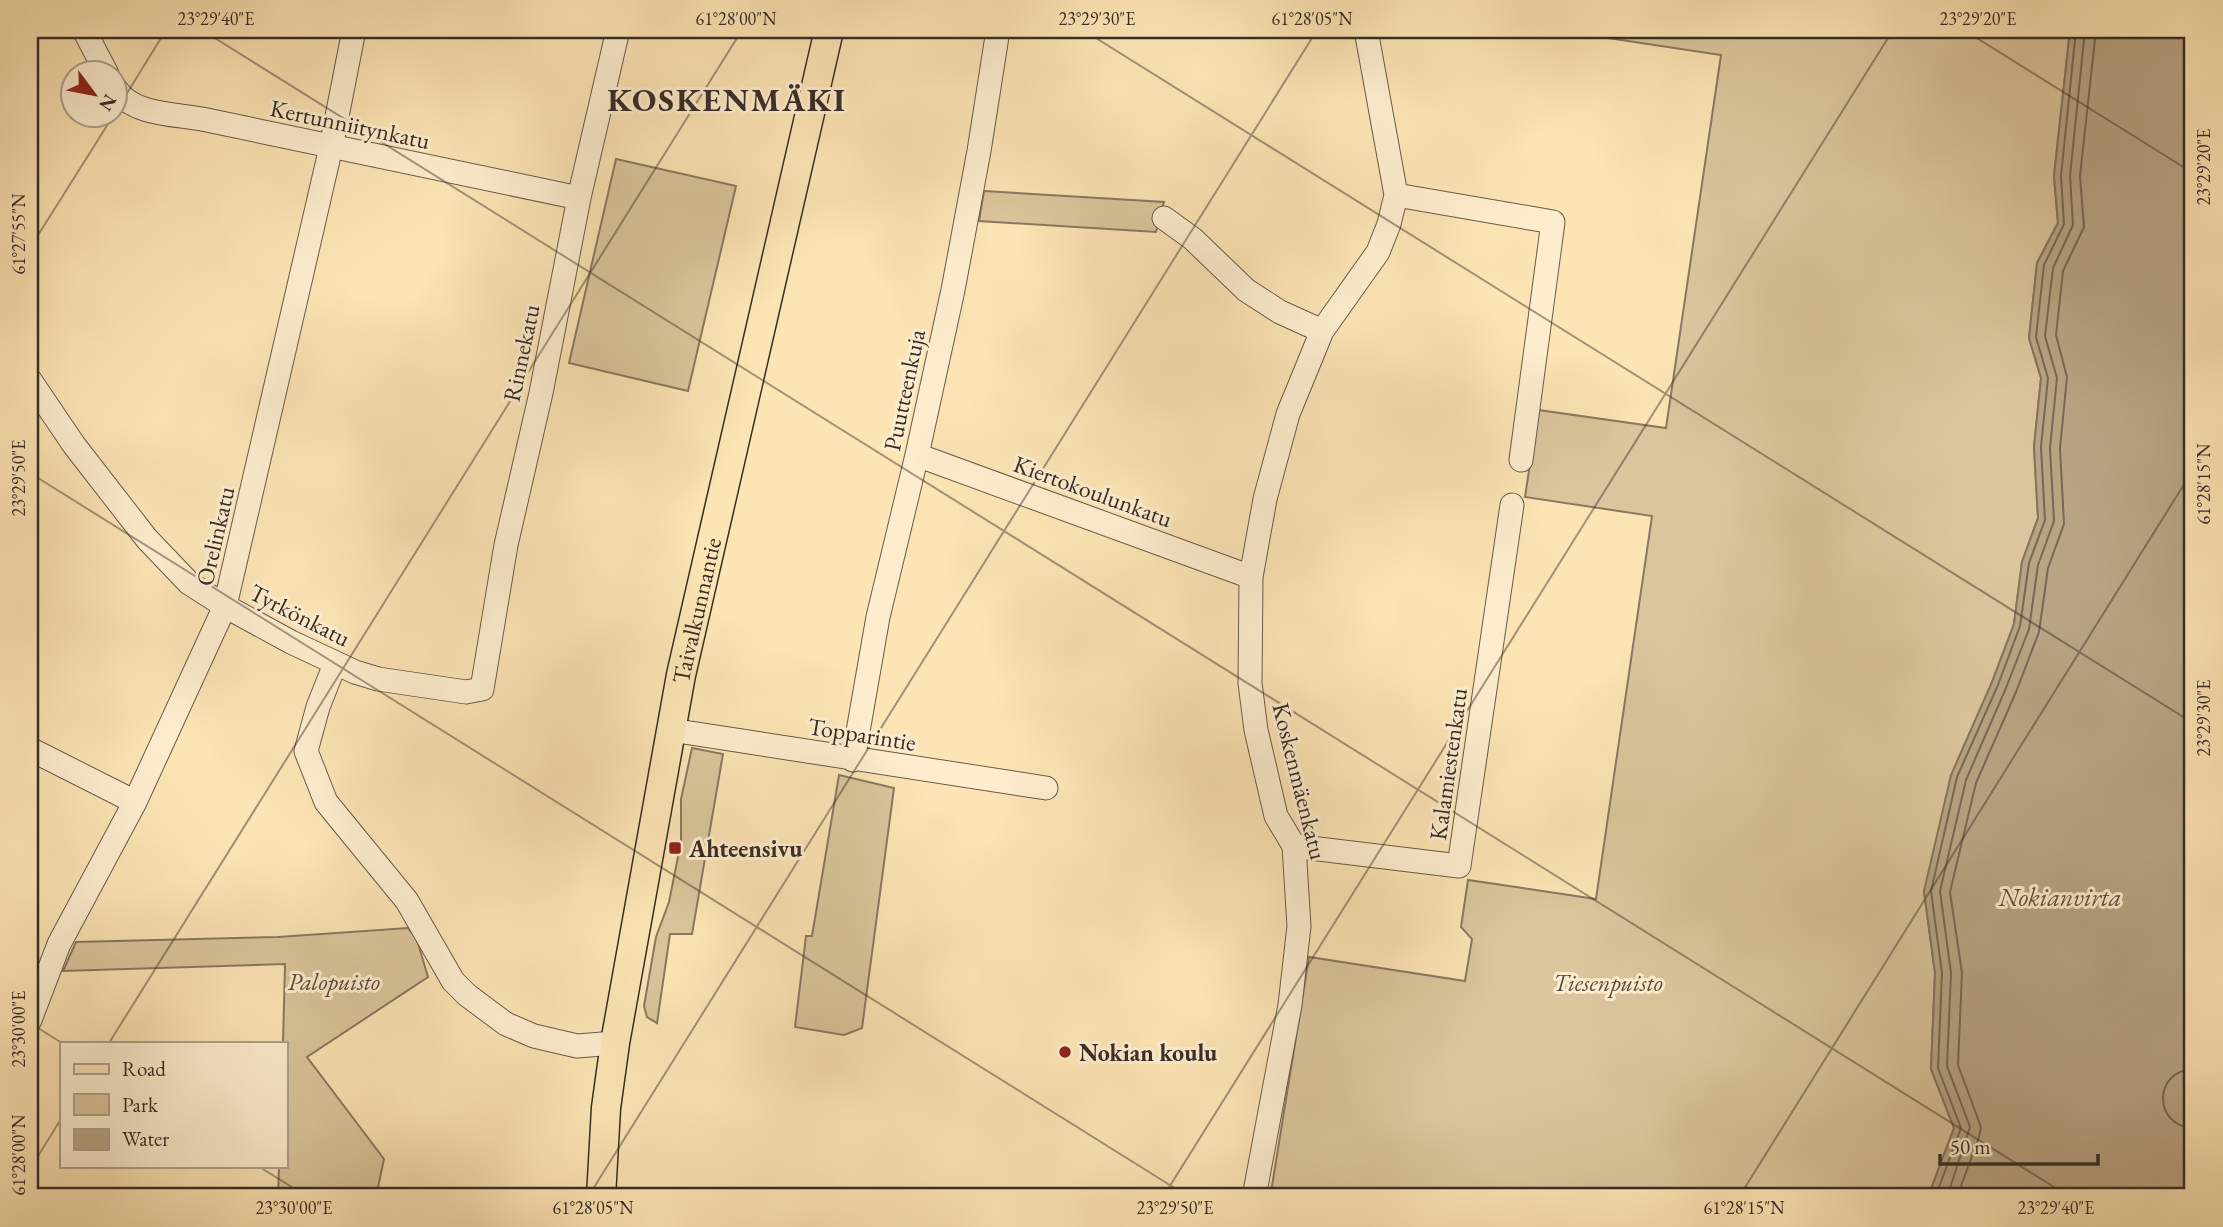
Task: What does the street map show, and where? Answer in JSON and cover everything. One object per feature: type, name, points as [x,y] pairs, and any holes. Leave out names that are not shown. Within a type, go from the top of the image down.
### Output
[{"type":"main road","name":"Taivalkunnantie","points":[[601,1197],[615,1043],[681,675],[829,30]]},
{"type":"street","points":[[84,30],[100,60]]},
{"type":"street","name":"Orelinkatu","points":[[30,1020],[59,944],[135,802],[225,606],[331,147],[354,30]]},
{"type":"street","name":"Rinnekatu","points":[[482,689],[506,545],[541,393],[579,198],[618,30]]},
{"type":"street","name":"Puutteenkuja","points":[[853,760],[878,617],[917,455],[978,156],[998,30]]},
{"type":"street","name":"Koskenmäenkatu","points":[[1254,1197],[1290,1005],[1299,926],[1294,846],[1276,816],[1256,730],[1250,683],[1251,576],[1265,499],[1288,414],[1322,331],[1378,252],[1389,225],[1396,195],[1366,30]]},
{"type":"street","name":"Kertunniitynkatu","points":[[130,103],[140,108],[579,198]]},
{"type":"street","points":[[1396,195],[1553,222],[1521,460]]},
{"type":"street","points":[[1164,218],[1193,239],[1246,290],[1280,312],[1322,331]]},
{"type":"street","name":"Tyrkönkatu","points":[[30,380],[74,445],[147,539],[189,583],[225,606],[335,664],[377,679],[466,692],[482,689]]},
{"type":"street","name":"Kiertokoulunkatu","points":[[917,455],[1251,576]]},
{"type":"street","name":"Kalamiestenkatu","points":[[1294,846],[1460,866],[1512,505]]},
{"type":"street","points":[[335,664],[318,706],[306,751],[326,802],[407,901],[453,981],[506,1024],[534,1036],[578,1046],[615,1043]]},
{"type":"street","name":"Topparintie","points":[[671,730],[1046,788]]},
{"type":"street","points":[[30,749],[135,802]]},
{"type":"green space","name":"Tiesenpuisto","points":[[1555,30],[2070,30],[2054,176],[2058,223],[2037,263],[2029,338],[2041,378],[2034,447],[2038,518],[2022,562],[2014,624],[1992,682],[1924,891],[1935,973],[1931,1069],[1954,1128],[1931,1189],[1931,1197],[1368,1197],[1271,1192],[1309,957],[1465,981],[1472,939],[1461,927],[1468,880],[1596,899],[1652,516],[1525,497],[1538,410],[1666,428],[1721,55]]},
{"type":"green space","points":[[616,159],[736,186],[688,391],[569,363]]},
{"type":"green space","points":[[984,191],[1164,202],[1156,232],[979,221]]},
{"type":"green space","points":[[692,748],[723,754],[692,934],[670,934],[657,1023],[647,1017],[644,1006],[656,937],[669,902],[681,842],[681,799]]},
{"type":"green space","points":[[839,775],[894,788],[862,1028],[844,1035],[795,1027],[806,936],[812,936]]},
{"type":"green space","name":"Palopuisto","points":[[408,928],[417,940],[428,977],[307,1057],[384,1159],[376,1197],[278,1197],[279,1168],[287,1168],[287,1042],[283,1042],[285,964],[63,971],[76,942],[278,937]]},
{"type":"water","name":"Nokianvirta","points":[[2070,30],[2193,30],[2193,1080],[2189,1099],[2193,1108],[2193,1197],[1931,1197],[1931,1189],[1954,1128],[1931,1069],[1935,973],[1924,891],[1951,775],[2014,624],[2022,562],[2038,518],[2034,447],[2041,378],[2029,338],[2037,263],[2058,223],[2054,176]]},
{"type":"place","name":"Ahteensivu","points":[[675,848]]},
{"type":"place","name":"Nokian koulu","points":[[1065,1052]]},
{"type":"district","name":"KOSKENMÄKI","points":[[727,100]]}]
